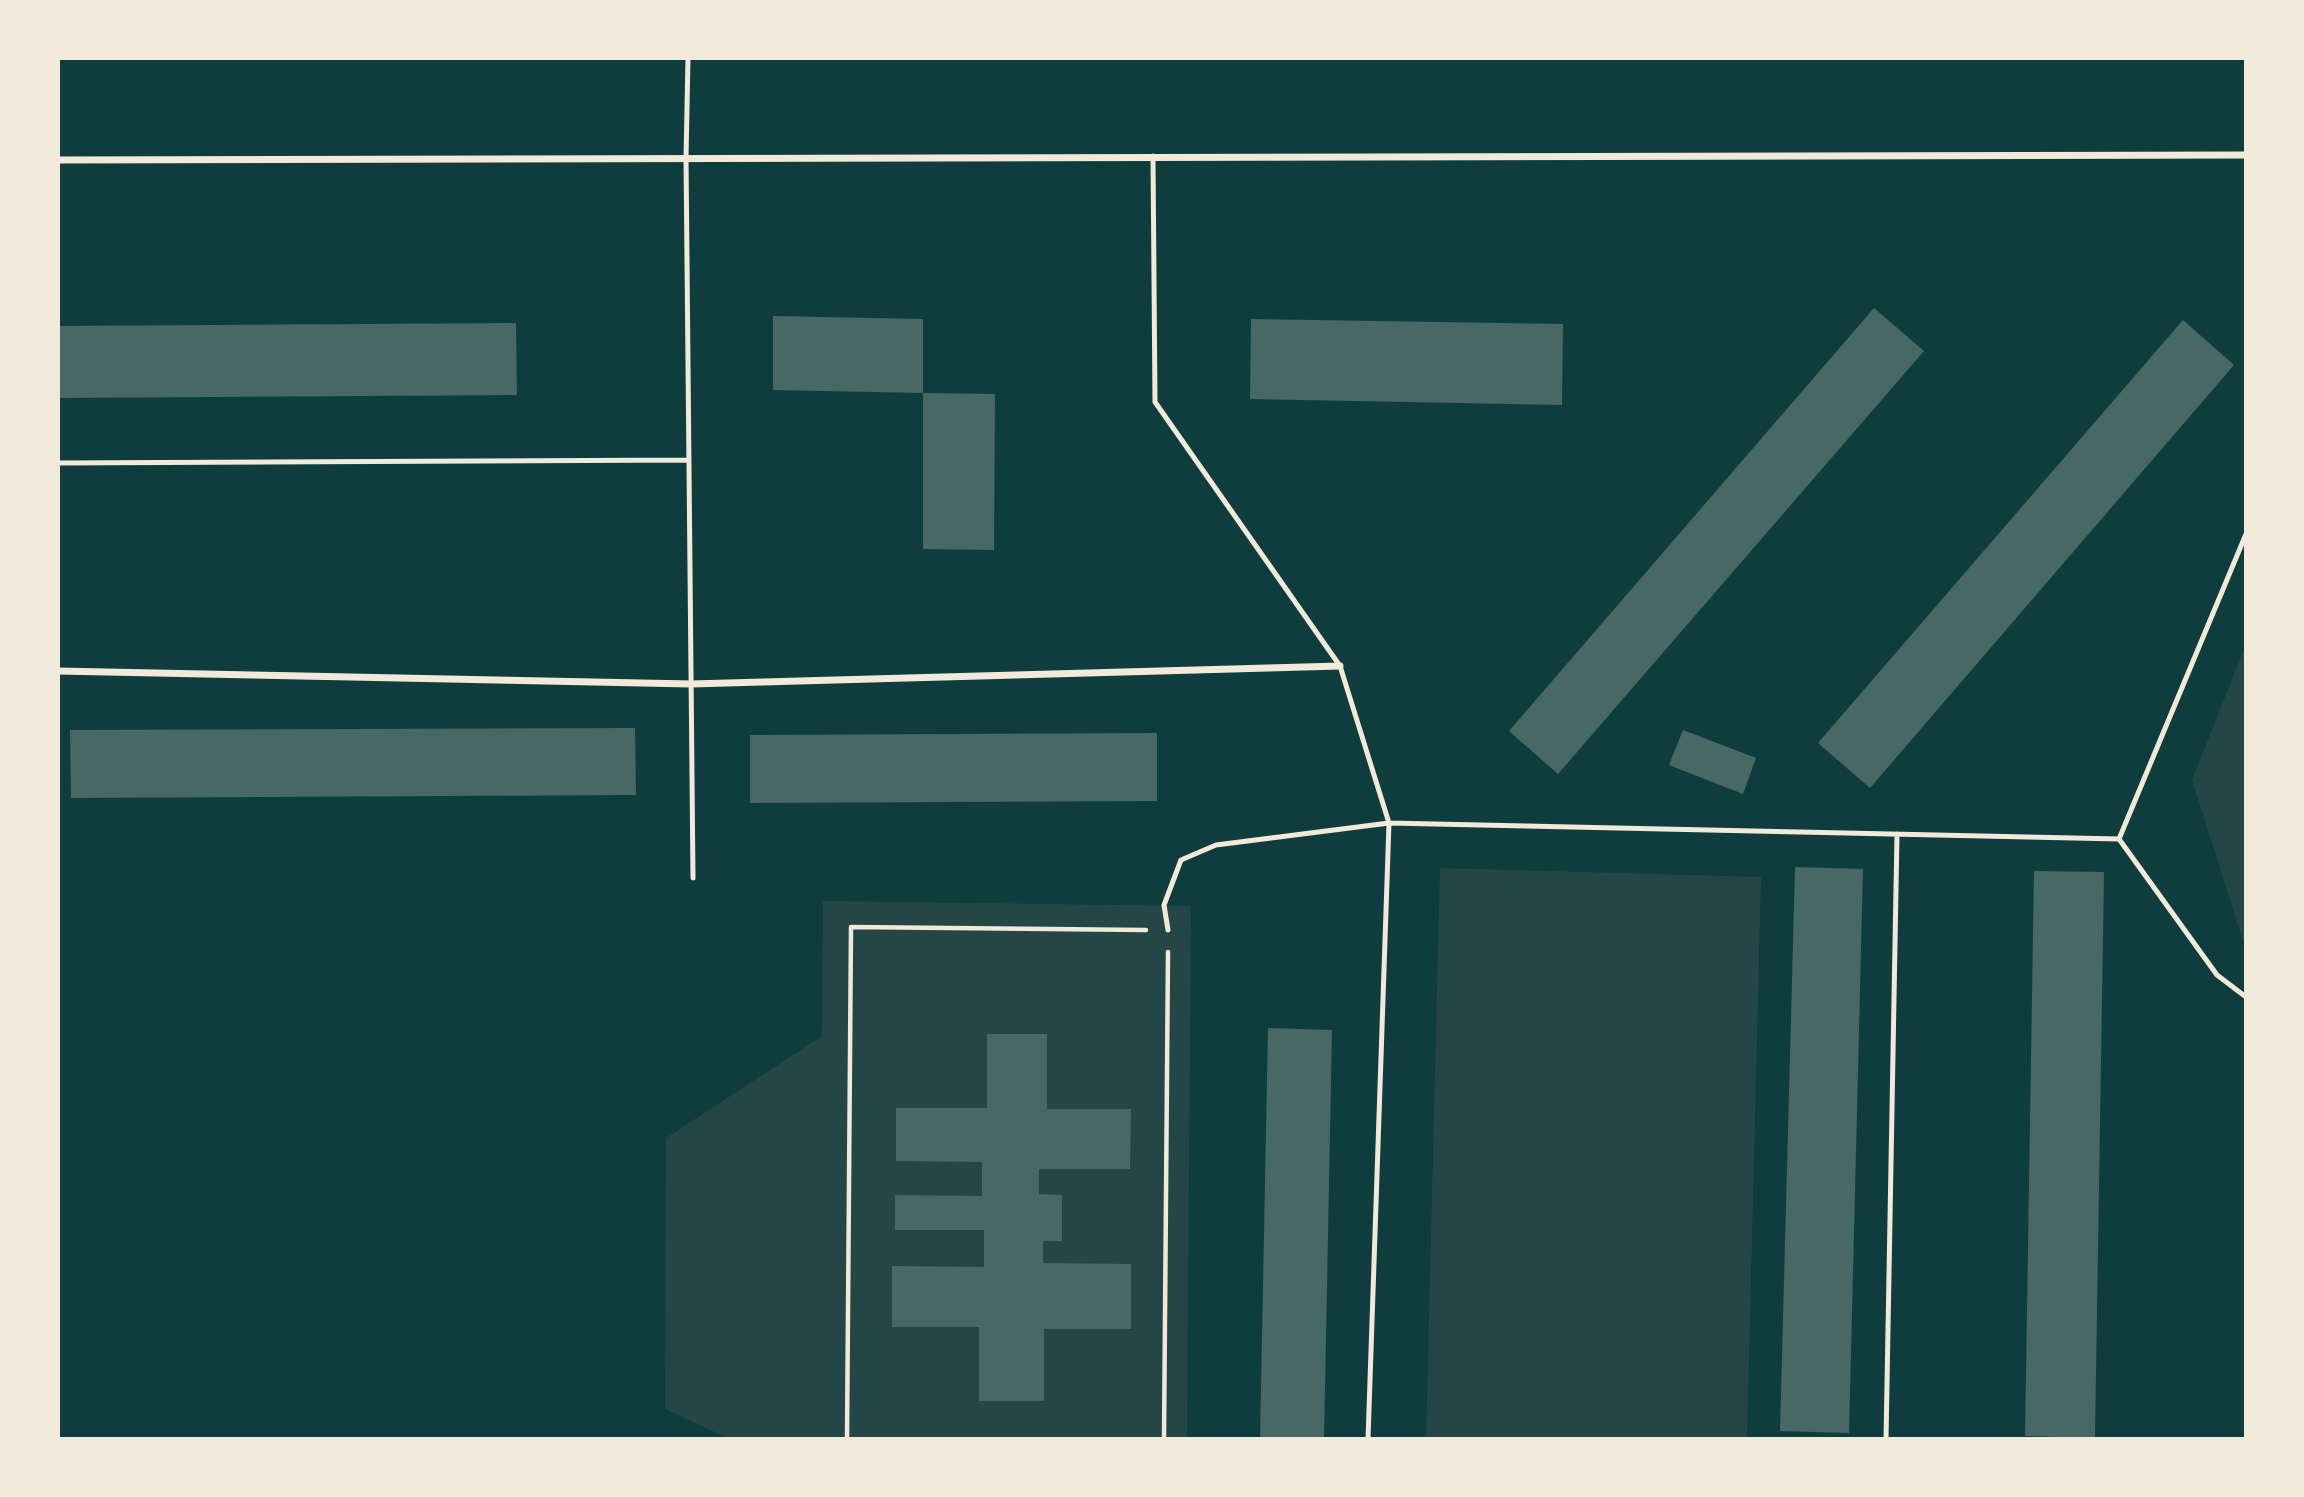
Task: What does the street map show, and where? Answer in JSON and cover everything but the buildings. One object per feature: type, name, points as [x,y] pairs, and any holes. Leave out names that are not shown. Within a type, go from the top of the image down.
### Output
[{"type":"street","points":[[58,160],[2246,155]]},
{"type":"street","points":[[58,671],[691,684],[1340,666]]},
{"type":"lane","points":[[688,58],[686,158],[693,878]]},
{"type":"lane","points":[[1153,156],[1155,402],[1340,666],[1389,823],[1368,1439]]},
{"type":"lane","points":[[58,463],[689,460]]},
{"type":"lane","points":[[2119,839],[2246,534]]},
{"type":"lane","points":[[1168,930],[1164,905],[1181,860],[1216,845],[1389,823],[2119,839]]},
{"type":"lane","points":[[1886,1439],[1896,834]]},
{"type":"lane","points":[[2119,839],[2217,975],[2246,997]]},
{"type":"path","points":[[847,1439],[851,927],[1168,930],[1164,1439]]},
{"type":"shaded area","points":[[2246,644],[2246,950],[2192,780]]},
{"type":"shaded area","points":[[1440,868],[1761,877],[1747,1439],[1426,1439]]},
{"type":"shaded area","points":[[823,901],[1191,906],[1187,1439],[730,1439],[665,1409],[666,1138],[822,1036]]}]
